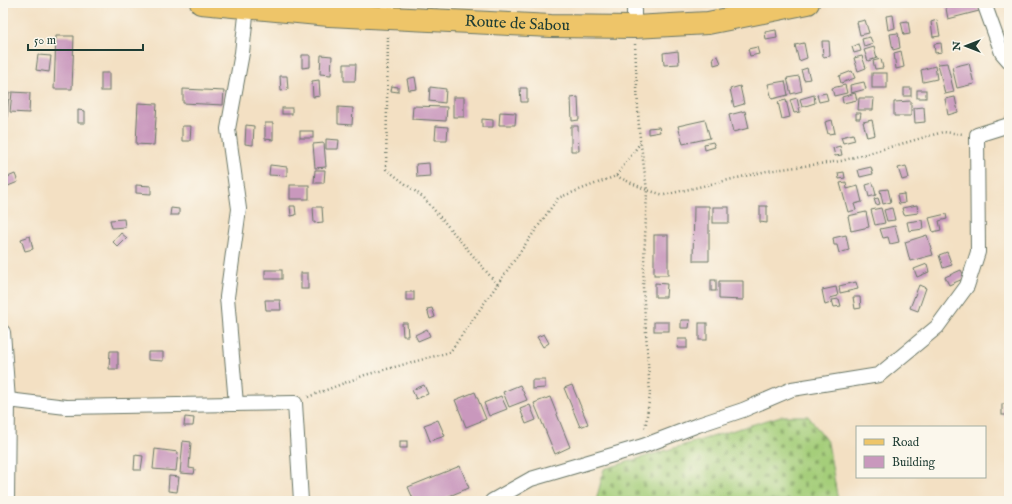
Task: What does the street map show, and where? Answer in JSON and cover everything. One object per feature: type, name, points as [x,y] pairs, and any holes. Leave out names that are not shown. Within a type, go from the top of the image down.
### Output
[{"type":"main road","name":"Route de Sabou","points":[[201,3],[247,6],[329,15],[388,11],[550,26],[634,27],[708,23],[808,3]]},
{"type":"street","points":[[634,3],[634,27]]},
{"type":"street","points":[[984,3],[1002,53],[1009,61]]},
{"type":"street","points":[[236,404],[227,297],[239,209],[228,129],[242,53],[247,6]]},
{"type":"street","points":[[492,501],[531,479],[643,446],[743,410],[792,389],[879,375],[937,327],[967,286],[978,252],[976,135],[1009,125]]},
{"type":"street","points":[[3,332],[8,400],[7,501]]},
{"type":"street","points":[[8,400],[66,407],[295,403],[301,501]]},
{"type":"path","points":[[388,11],[386,169],[424,198],[497,284]]},
{"type":"path","points":[[634,27],[641,142],[647,190],[643,287],[650,394],[643,446]]},
{"type":"path","points":[[616,176],[647,190],[664,195],[767,172],[842,161],[943,132],[976,135]]},
{"type":"path","points":[[295,403],[365,375],[450,352],[558,198],[616,176],[641,142]]},
{"type":"green space","points":[[781,416],[808,416],[828,443],[838,501],[596,501],[604,469]]},
{"type":"building","points":[[945,3],[977,3],[979,11],[948,19]]},
{"type":"building","points":[[893,15],[895,28],[888,30],[886,16]]},
{"type":"building","points":[[865,20],[869,33],[860,35],[857,22]]},
{"type":"building","points":[[937,20],[940,36],[933,37],[931,22]]},
{"type":"building","points":[[908,21],[910,34],[904,35],[901,22]]},
{"type":"building","points":[[776,30],[777,38],[766,40],[765,32]]},
{"type":"building","points":[[898,33],[900,48],[893,50],[890,34]]},
{"type":"building","points":[[56,36],[74,36],[72,89],[54,89]]},
{"type":"building","points":[[870,37],[873,44],[864,47],[862,39]]},
{"type":"building","points":[[822,41],[829,41],[830,56],[823,57]]},
{"type":"building","points":[[804,43],[807,58],[799,61],[795,45]]},
{"type":"building","points":[[941,43],[942,52],[935,53],[934,44]]},
{"type":"building","points":[[859,44],[861,51],[854,53],[852,47]]},
{"type":"building","points":[[757,47],[759,54],[750,56],[748,49]]},
{"type":"building","points":[[874,47],[877,58],[868,61],[864,50]]},
{"type":"building","points":[[678,51],[679,64],[664,65],[663,53]]},
{"type":"building","points":[[901,51],[904,67],[896,69],[894,53]]},
{"type":"building","points":[[38,55],[51,56],[49,72],[36,70]]},
{"type":"building","points":[[302,55],[310,55],[310,67],[302,68]]},
{"type":"building","points":[[321,55],[332,56],[331,75],[320,74]]},
{"type":"building","points":[[718,56],[721,63],[714,65],[713,57]]},
{"type":"building","points":[[862,56],[866,68],[858,71],[854,58]]},
{"type":"building","points":[[881,59],[883,68],[875,69],[873,61]]},
{"type":"building","points":[[947,63],[954,92],[945,94],[938,64]]},
{"type":"building","points":[[969,63],[974,84],[957,88],[952,67]]},
{"type":"building","points":[[344,64],[356,64],[355,81],[344,81]]},
{"type":"building","points":[[935,66],[937,79],[923,82],[921,70]]},
{"type":"building","points":[[807,68],[810,79],[804,80],[801,70]]},
{"type":"building","points":[[852,71],[855,78],[841,83],[839,76]]},
{"type":"building","points":[[101,73],[109,73],[109,91],[101,91]]},
{"type":"building","points":[[872,73],[887,73],[887,88],[872,88]]},
{"type":"building","points":[[280,76],[287,76],[288,90],[281,91]]},
{"type":"building","points":[[799,76],[802,91],[791,94],[787,78]]},
{"type":"building","points":[[415,77],[417,89],[409,90],[407,79]]},
{"type":"building","points":[[319,80],[320,96],[313,97],[312,81]]},
{"type":"building","points":[[785,81],[788,95],[772,99],[768,84]]},
{"type":"building","points":[[864,82],[866,89],[851,93],[850,85]]},
{"type":"building","points":[[845,85],[847,93],[834,96],[832,88]]},
{"type":"building","points":[[392,86],[398,87],[398,92],[391,91]]},
{"type":"building","points":[[740,86],[744,104],[734,107],[730,89]]},
{"type":"building","points":[[430,87],[446,89],[445,103],[429,101]]},
{"type":"building","points":[[520,88],[527,88],[527,102],[521,102]]},
{"type":"building","points":[[904,88],[911,88],[911,96],[904,96]]},
{"type":"building","points":[[183,89],[224,91],[223,105],[183,103]]},
{"type":"building","points":[[917,90],[926,90],[926,98],[917,98]]},
{"type":"building","points":[[3,91],[9,92],[6,129],[3,129]]},
{"type":"building","points":[[12,92],[30,93],[29,113],[10,112]]},
{"type":"building","points":[[826,93],[828,100],[819,102],[817,95]]},
{"type":"building","points":[[855,93],[857,100],[843,103],[842,97]]},
{"type":"building","points":[[814,95],[815,103],[802,107],[800,99]]},
{"type":"building","points":[[453,97],[464,97],[464,117],[453,117]]},
{"type":"building","points":[[578,97],[579,120],[572,121],[571,98]]},
{"type":"building","points":[[955,97],[958,112],[948,115],[945,99]]},
{"type":"building","points":[[797,98],[800,112],[794,113],[790,100]]},
{"type":"building","points":[[859,98],[874,98],[873,110],[858,110]]},
{"type":"building","points":[[786,100],[790,117],[782,119],[778,102]]},
{"type":"building","points":[[911,101],[911,116],[894,116],[894,102]]},
{"type":"building","points":[[138,103],[157,104],[154,145],[136,144]]},
{"type":"building","points":[[413,106],[447,107],[446,121],[412,119]]},
{"type":"building","points":[[338,107],[353,108],[352,125],[338,124]]},
{"type":"building","points":[[924,107],[925,122],[915,123],[914,108]]},
{"type":"building","points":[[282,108],[292,108],[292,114],[282,114]]},
{"type":"building","points":[[78,110],[85,111],[85,123],[78,123]]},
{"type":"building","points":[[745,111],[749,128],[733,132],[729,115]]},
{"type":"building","points":[[500,112],[516,113],[515,125],[499,125]]},
{"type":"building","points":[[856,113],[861,113],[860,119],[856,119]]},
{"type":"building","points":[[482,119],[493,120],[493,127],[482,127]]},
{"type":"building","points":[[705,120],[710,138],[683,144],[678,126]]},
{"type":"building","points":[[832,120],[835,133],[828,134],[825,122]]},
{"type":"building","points":[[872,120],[875,135],[867,137],[863,122]]},
{"type":"building","points":[[265,123],[273,123],[273,140],[265,139]]},
{"type":"building","points":[[246,125],[254,126],[253,145],[245,144]]},
{"type":"building","points":[[182,126],[191,126],[190,141],[182,141]]},
{"type":"building","points":[[436,126],[448,127],[447,140],[435,140]]},
{"type":"building","points":[[571,126],[578,126],[579,151],[571,151]]},
{"type":"building","points":[[659,127],[660,132],[648,134],[648,128]]},
{"type":"building","points":[[300,131],[313,131],[313,138],[300,138]]},
{"type":"building","points":[[853,134],[855,140],[843,143],[841,137]]},
{"type":"building","points":[[326,139],[339,140],[338,149],[326,149]]},
{"type":"building","points":[[713,142],[715,147],[705,150],[704,144]]},
{"type":"building","points":[[324,143],[326,167],[315,168],[313,144]]},
{"type":"building","points":[[840,146],[842,155],[835,156],[833,148]]},
{"type":"building","points":[[429,163],[430,176],[417,177],[416,164]]},
{"type":"building","points":[[270,165],[287,167],[287,176],[269,175]]},
{"type":"building","points":[[906,166],[909,178],[902,180],[898,168]]},
{"type":"building","points":[[871,167],[873,174],[860,177],[858,170]]},
{"type":"building","points":[[315,170],[325,170],[324,183],[314,183]]},
{"type":"building","points":[[844,172],[845,178],[839,179],[838,173]]},
{"type":"building","points":[[15,174],[18,182],[3,188],[3,179]]},
{"type":"building","points":[[846,182],[847,189],[858,186],[862,202],[854,204],[856,210],[848,212],[840,183]]},
{"type":"building","points":[[873,183],[876,195],[869,197],[866,185]]},
{"type":"building","points":[[136,185],[151,186],[151,194],[136,193]]},
{"type":"building","points":[[290,185],[309,185],[309,199],[290,199]]},
{"type":"building","points":[[888,189],[891,202],[883,204],[880,190]]},
{"type":"building","points":[[904,194],[905,203],[899,204],[897,195]]},
{"type":"building","points":[[878,198],[880,204],[876,205],[874,199]]},
{"type":"building","points":[[917,205],[918,213],[904,215],[902,208]]},
{"type":"building","points":[[290,206],[295,206],[296,215],[291,216]]},
{"type":"building","points":[[694,206],[709,206],[709,261],[693,261]]},
{"type":"building","points":[[760,206],[767,206],[767,223],[760,222]]},
{"type":"building","points":[[313,207],[322,207],[323,222],[314,223]]},
{"type":"building","points":[[713,207],[729,207],[729,223],[713,223]]},
{"type":"building","points":[[171,208],[179,209],[179,215],[170,215]]},
{"type":"building","points":[[881,208],[885,223],[875,225],[871,210]]},
{"type":"building","points":[[892,208],[895,220],[887,221],[884,210]]},
{"type":"building","points":[[866,212],[869,227],[851,231],[848,216]]},
{"type":"building","points":[[946,214],[947,219],[939,221],[941,230],[933,232],[929,218]]},
{"type":"building","points":[[124,219],[125,227],[112,228],[110,220]]},
{"type":"building","points":[[922,220],[923,229],[909,231],[907,222]]},
{"type":"building","points":[[895,226],[899,242],[890,244],[888,237],[883,238],[880,229]]},
{"type":"building","points":[[121,233],[127,238],[118,247],[113,242]]},
{"type":"building","points":[[654,235],[668,235],[668,275],[654,275]]},
{"type":"building","points":[[846,235],[849,250],[839,253],[837,245],[834,245],[833,238]]},
{"type":"building","points":[[927,235],[933,255],[910,261],[905,242]]},
{"type":"building","points":[[30,236],[33,249],[25,251],[21,239]]},
{"type":"building","points":[[947,252],[952,265],[943,268],[939,255]]},
{"type":"building","points":[[927,264],[929,272],[917,277],[914,269]]},
{"type":"building","points":[[265,270],[282,270],[282,279],[265,279]]},
{"type":"building","points":[[961,270],[965,278],[949,285],[945,277]]},
{"type":"building","points":[[301,273],[308,273],[308,289],[301,289]]},
{"type":"building","points":[[711,280],[716,280],[716,291],[711,291]]},
{"type":"building","points":[[719,281],[743,281],[743,300],[719,299]]},
{"type":"building","points":[[856,282],[858,289],[840,293],[839,286]]},
{"type":"building","points":[[655,283],[667,284],[666,297],[655,297]]},
{"type":"building","points":[[919,285],[926,288],[918,311],[910,308]]},
{"type":"building","points":[[836,287],[838,296],[830,298],[831,303],[825,305],[822,290]]},
{"type":"building","points":[[406,292],[414,292],[414,300],[406,300]]},
{"type":"building","points":[[853,297],[860,297],[861,308],[855,309]]},
{"type":"building","points":[[839,299],[841,306],[834,307],[832,300]]},
{"type":"building","points":[[265,300],[280,300],[281,310],[266,310]]},
{"type":"building","points":[[432,308],[435,317],[430,319],[427,309]]},
{"type":"building","points":[[681,320],[690,320],[689,328],[681,328]]},
{"type":"building","points":[[654,322],[669,322],[669,331],[654,331]]},
{"type":"building","points":[[402,323],[407,323],[408,336],[403,336]]},
{"type":"building","points":[[699,323],[707,323],[707,340],[699,340]]},
{"type":"building","points":[[427,329],[430,336],[418,341],[415,335]]},
{"type":"building","points":[[544,334],[549,343],[543,347],[537,337]]},
{"type":"building","points":[[678,339],[687,339],[687,348],[677,348]]},
{"type":"building","points":[[110,351],[118,351],[118,369],[109,369]]},
{"type":"building","points":[[148,352],[163,352],[163,361],[148,360]]},
{"type":"building","points":[[532,380],[545,380],[545,388],[532,389]]},
{"type":"building","points":[[424,385],[428,394],[416,399],[412,390]]},
{"type":"building","points":[[520,385],[527,400],[509,407],[503,392]]},
{"type":"building","points":[[572,385],[588,424],[580,427],[564,388]]},
{"type":"building","points":[[475,392],[486,419],[466,427],[455,400]]},
{"type":"building","points":[[501,396],[507,409],[489,416],[484,403]]},
{"type":"building","points":[[550,397],[570,447],[555,454],[534,403]]},
{"type":"building","points":[[1002,404],[1009,404],[1009,415],[1002,415]]},
{"type":"building","points":[[530,405],[536,420],[526,424],[520,409]]},
{"type":"building","points":[[185,417],[194,418],[193,426],[184,426]]},
{"type":"building","points":[[438,420],[445,436],[430,441],[424,425]]},
{"type":"building","points":[[183,441],[191,442],[189,468],[195,469],[194,474],[180,473]]},
{"type":"building","points":[[400,441],[407,441],[407,448],[400,448]]},
{"type":"building","points":[[155,449],[178,452],[176,471],[153,469]]},
{"type":"building","points":[[135,455],[143,456],[141,470],[134,470]]},
{"type":"building","points":[[460,466],[469,488],[437,501],[414,501],[408,487]]},
{"type":"building","points":[[169,476],[179,477],[177,492],[168,491]]}]
